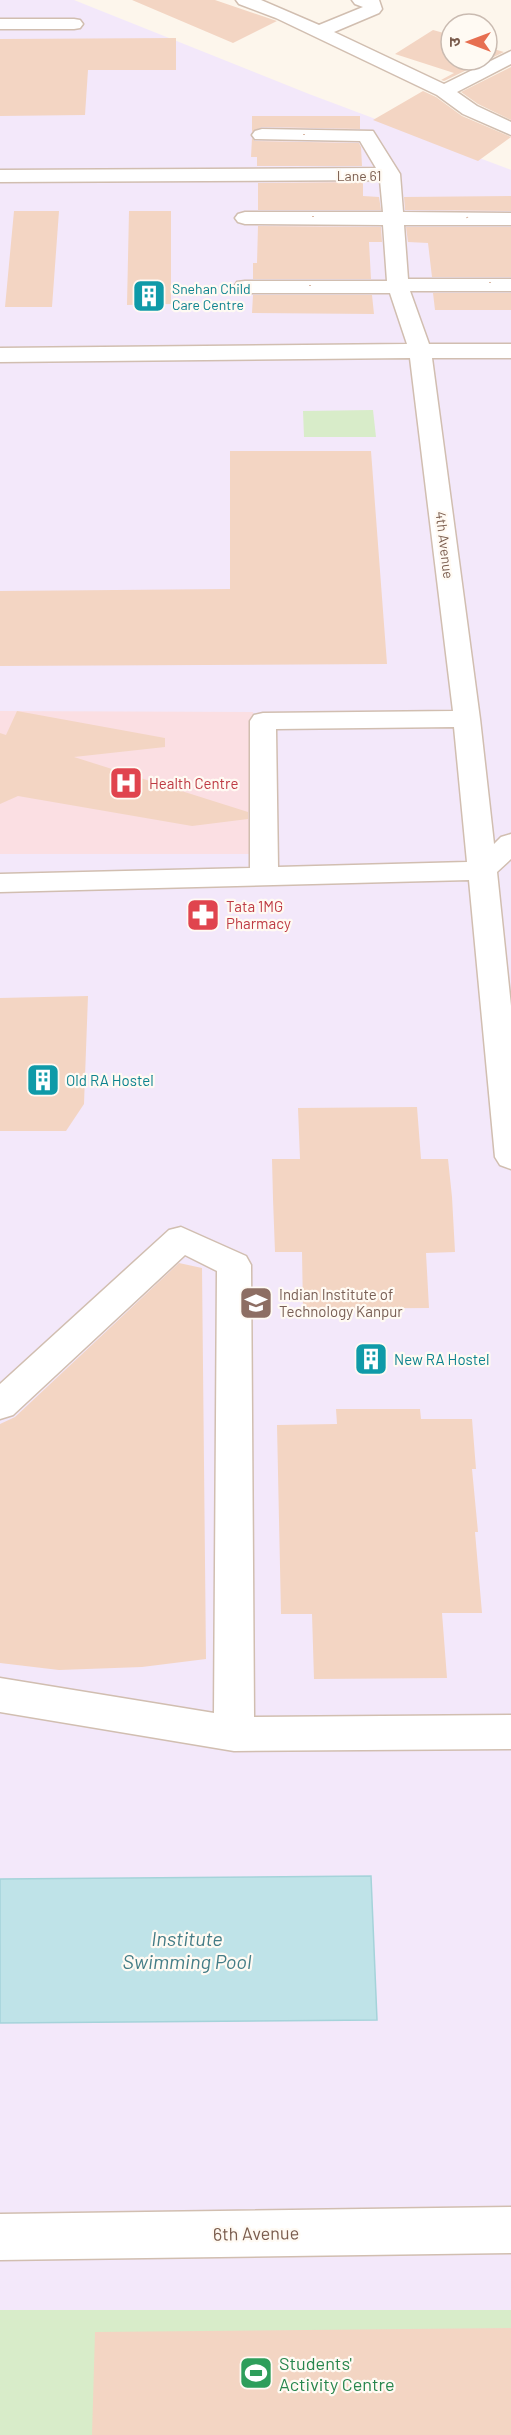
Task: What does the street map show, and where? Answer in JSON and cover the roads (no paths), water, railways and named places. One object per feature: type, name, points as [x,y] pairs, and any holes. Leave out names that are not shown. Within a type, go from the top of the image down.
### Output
[{"type":"street","points":[[245,0],[282,14],[444,91],[470,110],[511,129]]},
{"type":"street","points":[[317,32],[373,9],[373,4],[361,0]]},
{"type":"street","points":[[0,24],[74,24]]},
{"type":"street","points":[[444,91],[511,57]]},
{"type":"street","points":[[262,135],[366,135],[390,174]]},
{"type":"street","name":"Lane 61","points":[[0,176],[390,174],[398,287],[420,351]]},
{"type":"street","points":[[245,218],[511,219]]},
{"type":"street","points":[[245,287],[398,287],[415,284],[497,284]]},
{"type":"street","name":"4th Avenue","points":[[420,351],[467,719],[511,1157]]},
{"type":"street","points":[[0,355],[511,351]]},
{"type":"street","points":[[264,877],[263,721],[467,719]]},
{"type":"street","points":[[0,883],[482,871],[511,843]]},
{"type":"street","points":[[0,1405],[181,1239],[234,1265],[234,1734]]},
{"type":"street","points":[[0,1695],[234,1734],[511,1732]]},
{"type":"street","name":"6th Avenue","points":[[0,2237],[511,2230]]},
{"type":"water","name":"Institute Swimming Pool","points":[[371,1876],[377,2020],[0,2023],[0,1879]]},
{"type":"place","name":"Snehan Child Care Centre","points":[[149,296]]},
{"type":"place","name":"Health Centre","points":[[126,783]]},
{"type":"place","name":"Tata 1MG Pharmacy","points":[[203,915]]},
{"type":"place","name":"Old RA Hostel","points":[[43,1080]]},
{"type":"place","name":"Indian Institute of Technology Kanpur","points":[[256,1303]]},
{"type":"place","name":"New RA Hostel","points":[[371,1359]]},
{"type":"place","name":"Students' Activity Centre","points":[[256,2373]]}]
